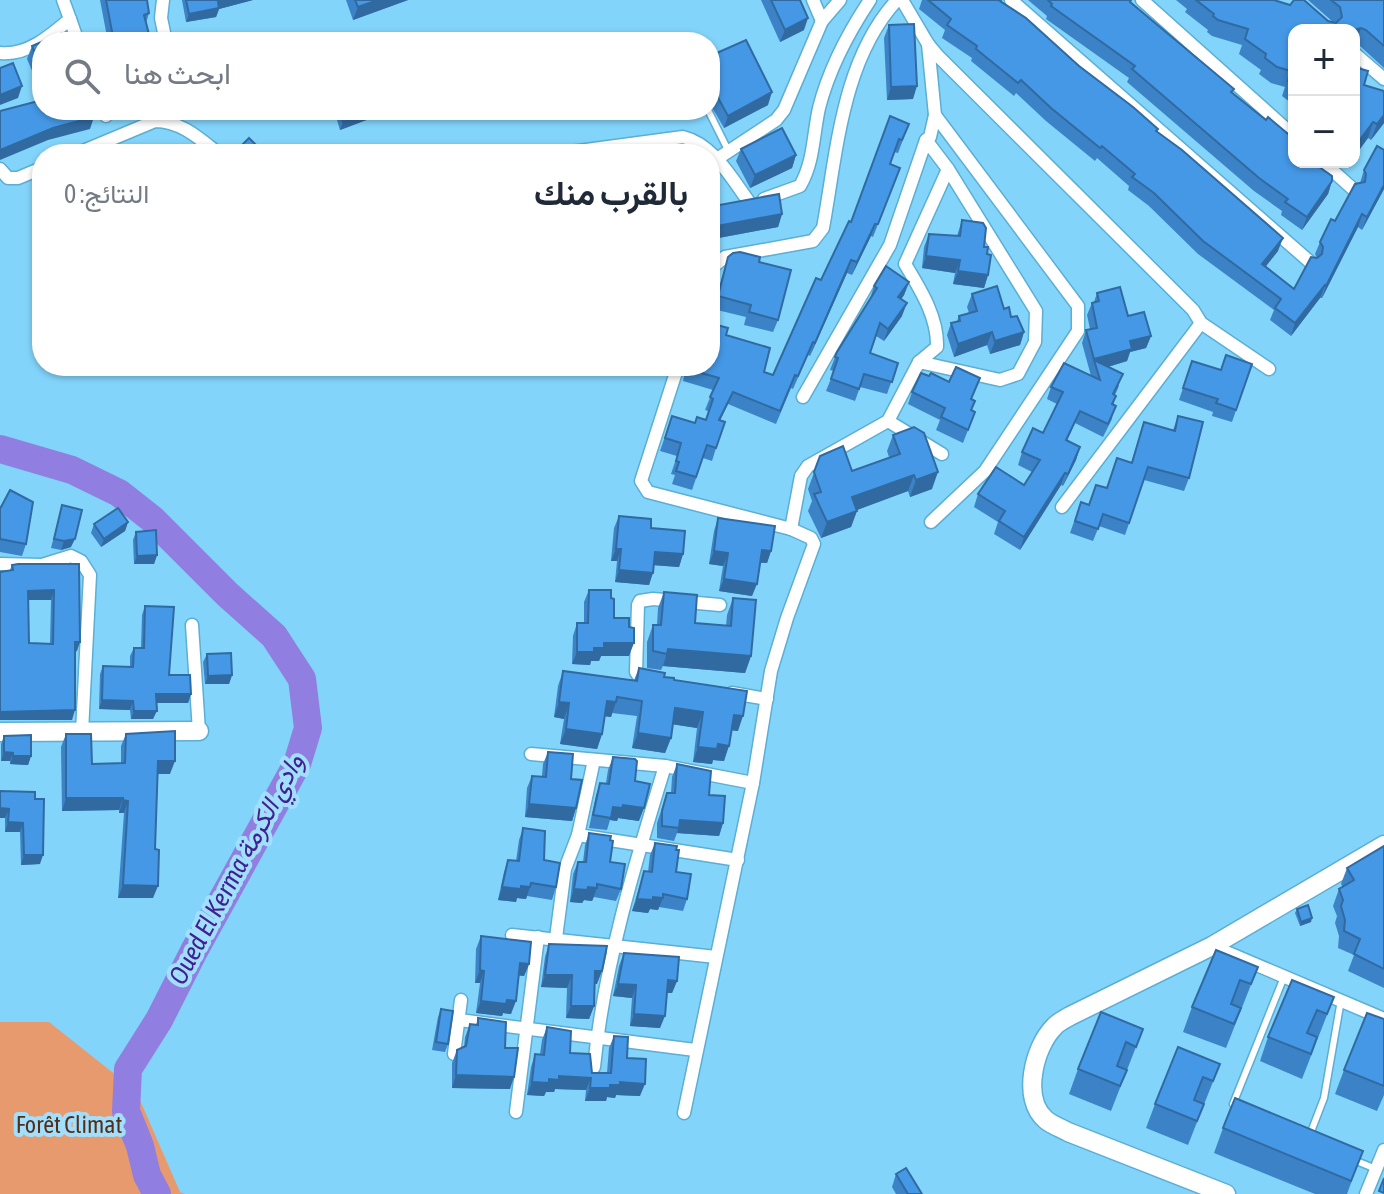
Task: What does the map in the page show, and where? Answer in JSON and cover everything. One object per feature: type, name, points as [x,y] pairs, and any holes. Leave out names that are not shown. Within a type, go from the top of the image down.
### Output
[{"type":"street","points":[[63,0],[75,32]]},
{"type":"street","points":[[163,0],[161,18],[164,32]]},
{"type":"street","points":[[813,0],[822,21]]},
{"type":"street","points":[[720,157],[776,120],[784,110],[822,21],[840,0]]},
{"type":"street","points":[[720,164],[742,204],[800,186],[809,172],[820,106],[846,37],[870,0]]},
{"type":"street","points":[[720,261],[725,257],[813,241],[819,236],[859,59],[880,20],[900,0],[928,44],[1193,310],[1201,323],[1269,369]]},
{"type":"street","points":[[1011,0],[1310,262]]},
{"type":"street","points":[[1142,0],[1288,131]]},
{"type":"street","points":[[52,32],[70,19]]},
{"type":"street","points":[[803,397],[890,245],[926,140],[930,137],[935,115],[928,44]]},
{"type":"street","points":[[0,53],[13,55],[32,46]]},
{"type":"street","points":[[1360,58],[1384,79]]},
{"type":"street","points":[[931,522],[985,471],[1078,331],[1078,306],[935,115]]},
{"type":"street","points":[[100,144],[155,121],[169,121],[207,144]]},
{"type":"street","points":[[631,144],[683,137],[698,144]]},
{"type":"street","points":[[919,362],[1000,380],[1018,374],[1035,342],[1036,311],[948,169],[926,140]]},
{"type":"street","points":[[1330,168],[1353,189]]},
{"type":"street","points":[[0,169],[8,178],[32,172]]},
{"type":"street","points":[[791,529],[801,476],[808,466],[888,421],[919,362],[937,347],[937,329],[905,264],[948,169]]},
{"type":"street","points":[[1062,507],[1201,323]]},
{"type":"street","points":[[675,376],[641,481],[648,492],[791,529],[811,538],[814,544],[771,671],[738,860],[684,1113]]},
{"type":"street","points":[[888,421],[942,454]]},
{"type":"street","points":[[0,564],[42,565],[71,556],[81,561],[90,575],[82,732]]},
{"type":"street","points":[[665,681],[636,672],[640,601],[653,599],[720,605]]},
{"type":"street","points":[[0,732],[199,731],[192,625]]},
{"type":"street","points":[[723,691],[767,699]]},
{"type":"street","points":[[531,754],[665,766],[753,783]]},
{"type":"street","points":[[556,938],[565,869],[578,835],[594,760]]},
{"type":"street","points":[[594,1067],[597,1036],[617,945],[641,844],[665,766]]},
{"type":"street","points":[[578,835],[738,860]]},
{"type":"street","points":[[1226,1194],[1068,1132],[1044,1119],[1033,1099],[1033,1074],[1041,1044],[1055,1025],[1212,946],[1384,845]]},
{"type":"street","points":[[512,935],[716,957]]},
{"type":"street","points":[[516,1112],[538,937]]},
{"type":"street","points":[[1212,946],[1384,1019]]},
{"type":"street","points":[[454,1054],[461,1000]]},
{"type":"street","points":[[459,1020],[695,1050]]},
{"type":"street","points":[[1366,1194],[1384,1150]]},
{"type":"lane","points":[[713,120],[728,150]]},
{"type":"lane","points":[[1230,1110],[1284,976]]},
{"type":"lane","points":[[1307,1141],[1324,1098],[1341,1000]]},
{"type":"lane","points":[[1295,1136],[1321,1146]]},
{"type":"lane","points":[[1348,1157],[1376,1169]]},
{"type":"green space","name":"Forêt Climat","points":[[0,1022],[49,1022],[136,1091],[180,1192],[185,1194],[0,1194]]},
{"type":"building","points":[[106,0],[147,0],[149,13],[144,15],[148,32],[112,32]]},
{"type":"building","points":[[186,0],[225,0],[218,2],[219,8],[189,14]]},
{"type":"building","points":[[355,0],[378,0],[358,7]]},
{"type":"building","points":[[771,0],[800,0],[808,18],[785,30]]},
{"type":"building","points":[[928,0],[1001,0],[1026,18],[1283,238],[1262,264],[1294,289],[1311,257],[1317,258],[1322,254],[1320,242],[1331,219],[1335,221],[1355,184],[1365,182],[1364,170],[1377,146],[1384,150],[1384,185],[1367,217],[1362,214],[1326,286],[1295,323],[1275,308],[1281,299],[1203,241],[1102,146],[1100,148],[1021,80],[1018,83],[976,49],[977,46],[947,25],[951,19]]},
{"type":"building","points":[[1048,0],[1131,0],[1234,89],[1231,92],[1288,134],[1288,168],[1321,168],[1332,176],[1332,181],[1307,217],[1285,202],[1288,199],[1259,178],[1132,69],[1135,66]]},
{"type":"building","points":[[1196,0],[1274,0],[1290,5],[1294,0],[1304,0],[1328,21],[1336,23],[1342,17],[1340,7],[1331,0],[1384,0],[1384,46],[1360,28],[1360,24],[1288,24],[1288,70],[1277,67],[1265,58],[1266,54],[1245,39],[1248,29],[1218,20]]},
{"type":"building","points":[[914,24],[917,86],[891,87],[889,25]]},
{"type":"building","points":[[746,40],[772,92],[728,116],[720,101],[720,52]]},
{"type":"building","points":[[13,63],[22,86],[0,95],[0,68]]},
{"type":"building","points":[[1360,69],[1368,71],[1364,85],[1384,91],[1384,115],[1377,124],[1373,122],[1360,140]]},
{"type":"building","points":[[32,103],[32,120],[83,120],[53,128],[0,150],[0,111]]},
{"type":"building","points":[[890,116],[909,124],[902,140],[899,139],[890,164],[900,168],[878,224],[875,224],[857,262],[851,260],[815,343],[798,376],[795,375],[780,411],[733,392],[719,420],[725,422],[716,448],[707,445],[696,477],[676,471],[681,443],[665,438],[672,416],[695,423],[697,417],[706,420],[713,399],[710,397],[719,378],[712,376],[720,376],[720,326],[728,328],[726,335],[770,348],[764,372],[773,375],[816,278],[821,280],[851,222]]},
{"type":"building","points":[[782,128],[796,155],[755,175],[741,149]]},
{"type":"building","points":[[779,194],[782,214],[720,225],[720,205]]},
{"type":"building","points":[[962,220],[983,223],[986,228],[984,247],[988,247],[987,254],[991,255],[988,275],[958,271],[960,260],[926,256],[929,234],[960,236]]},
{"type":"building","points":[[733,253],[760,257],[759,262],[791,270],[778,320],[749,312],[751,305],[720,297],[728,257]]},
{"type":"building","points":[[886,266],[909,282],[898,297],[907,303],[888,329],[880,323],[870,353],[898,363],[892,382],[864,374],[859,389],[831,379],[838,358],[835,357],[877,288],[874,286]]},
{"type":"building","points":[[997,286],[1004,309],[1009,307],[1011,317],[1017,316],[1024,332],[995,341],[992,332],[958,344],[951,323],[960,321],[959,316],[977,311],[972,294]]},
{"type":"building","points":[[1120,287],[1128,316],[1144,312],[1151,336],[1130,341],[1132,349],[1094,359],[1086,330],[1097,328],[1092,303],[1099,301],[1097,293]]},
{"type":"building","points":[[1226,355],[1252,364],[1236,410],[1216,403],[1218,399],[1183,388],[1192,361],[1221,370]]},
{"type":"building","points":[[1094,360],[1123,374],[1113,394],[1116,396],[1112,404],[1116,406],[1108,424],[1080,411],[1066,440],[1080,447],[1068,474],[1065,473],[1024,537],[999,521],[1005,511],[978,494],[996,467],[1024,485],[1040,460],[1022,452],[1033,428],[1043,433],[1063,392],[1051,387],[1064,363],[1100,380]]},
{"type":"building","points":[[956,367],[980,378],[971,399],[975,401],[971,410],[975,412],[968,430],[941,417],[945,408],[912,392],[921,373],[929,376],[931,373],[949,382]]},
{"type":"building","points":[[1178,416],[1203,422],[1189,478],[1148,467],[1129,523],[1103,514],[1098,529],[1075,521],[1081,502],[1089,505],[1096,485],[1107,488],[1117,458],[1132,463],[1144,422],[1175,431]]},
{"type":"building","points":[[914,427],[924,433],[938,472],[916,480],[914,475],[852,497],[857,511],[827,522],[814,494],[821,492],[814,472],[820,456],[843,446],[852,471],[900,454],[893,435]]},
{"type":"building","points":[[10,490],[33,502],[26,544],[0,539],[0,507]]},
{"type":"building","points":[[62,505],[82,510],[75,539],[54,539]]},
{"type":"building","points":[[118,508],[128,522],[104,539],[94,524]]},
{"type":"building","points":[[619,516],[651,519],[651,528],[685,531],[683,554],[655,552],[653,573],[619,570],[621,549],[616,549]]},
{"type":"building","points":[[718,518],[775,526],[771,551],[762,550],[757,584],[724,579],[728,553],[714,551]]},
{"type":"building","points":[[156,530],[157,555],[137,556],[136,532]]},
{"type":"building","points":[[79,564],[80,642],[75,642],[75,710],[0,712],[0,572],[13,570],[12,565]],"holes":[[[54,590],[53,644],[29,643],[28,591]]]},
{"type":"building","points":[[589,590],[611,590],[614,618],[629,618],[629,627],[634,628],[634,643],[604,643],[604,648],[594,648],[594,652],[577,652],[577,623],[588,623]]},
{"type":"building","points":[[664,592],[697,595],[695,623],[731,626],[733,598],[756,600],[751,656],[668,649],[667,654],[653,651],[653,625],[661,625]]},
{"type":"building","points":[[145,606],[174,607],[169,675],[190,675],[191,694],[156,694],[157,711],[134,711],[133,701],[102,700],[103,666],[133,667],[134,648],[144,648]]},
{"type":"building","points":[[231,653],[232,675],[208,676],[207,654]]},
{"type":"building","points":[[639,668],[665,673],[664,677],[674,680],[747,691],[743,716],[734,715],[729,746],[718,744],[717,749],[698,747],[703,712],[675,708],[671,738],[638,733],[642,701],[617,697],[616,702],[607,701],[602,734],[566,729],[569,703],[559,702],[563,671],[637,681]]},
{"type":"building","points":[[175,731],[175,761],[158,761],[155,849],[159,850],[158,886],[123,885],[128,801],[123,798],[66,798],[66,734],[91,734],[92,764],[125,763],[126,734]]},
{"type":"building","points":[[31,735],[31,756],[13,756],[13,753],[4,752],[4,736]]},
{"type":"building","points":[[548,752],[573,754],[571,779],[582,780],[576,808],[529,804],[532,776],[546,777]]},
{"type":"building","points":[[613,757],[637,761],[635,781],[650,784],[644,808],[623,805],[622,808],[613,807],[611,818],[593,815],[600,783],[609,784]]},
{"type":"building","points":[[677,764],[711,771],[709,795],[725,796],[723,823],[680,820],[679,828],[662,826],[667,793],[675,793]]},
{"type":"building","points":[[0,791],[35,792],[35,799],[44,799],[43,855],[24,855],[23,823],[8,822],[9,809],[0,808]]},
{"type":"building","points":[[523,828],[545,831],[544,860],[560,863],[556,887],[531,883],[530,887],[521,886],[521,889],[502,887],[508,860],[519,861]]},
{"type":"building","points":[[589,833],[611,836],[610,862],[625,864],[621,889],[597,884],[597,888],[574,889],[578,862],[586,862]]},
{"type":"building","points":[[655,843],[677,846],[676,872],[691,874],[687,899],[663,894],[663,898],[653,897],[653,900],[637,899],[644,871],[652,872]]},
{"type":"building","points":[[1384,846],[1384,969],[1354,954],[1360,939],[1344,931],[1343,900],[1339,889],[1354,880],[1347,868]]},
{"type":"building","points":[[1308,905],[1312,918],[1301,922],[1297,909]]},
{"type":"building","points":[[481,936],[531,942],[529,964],[520,963],[516,1001],[507,1000],[506,1004],[481,1001],[484,971],[480,970]]},
{"type":"building","points":[[549,944],[607,946],[602,971],[595,971],[594,1006],[571,1006],[572,975],[545,975]]},
{"type":"building","points":[[1216,950],[1258,967],[1251,984],[1240,980],[1231,1004],[1241,1008],[1234,1024],[1192,1007]]},
{"type":"building","points":[[624,953],[679,957],[677,981],[668,980],[665,1016],[634,1014],[636,985],[618,984]]},
{"type":"building","points":[[1292,980],[1334,997],[1327,1014],[1317,1010],[1307,1033],[1317,1037],[1311,1054],[1268,1037]]},
{"type":"building","points":[[441,1009],[453,1011],[448,1044],[436,1042]]},
{"type":"building","points":[[1101,1012],[1143,1029],[1136,1047],[1126,1042],[1117,1066],[1127,1070],[1120,1086],[1078,1069]]},
{"type":"building","points":[[1367,1013],[1384,1019],[1384,1086],[1344,1070]]},
{"type":"building","points":[[478,1018],[506,1022],[505,1048],[518,1048],[514,1077],[456,1075],[457,1050],[466,1046],[470,1024],[478,1025]]},
{"type":"building","points":[[547,1027],[571,1031],[570,1053],[590,1054],[592,1073],[611,1073],[614,1036],[628,1037],[627,1058],[646,1059],[645,1084],[620,1082],[620,1085],[610,1085],[610,1088],[590,1088],[591,1078],[559,1076],[559,1080],[549,1079],[549,1083],[532,1082],[535,1054],[544,1055]]},
{"type":"building","points":[[1178,1047],[1220,1064],[1213,1081],[1203,1077],[1194,1100],[1204,1104],[1197,1121],[1155,1104]]},
{"type":"building","points":[[1235,1098],[1363,1151],[1351,1181],[1223,1128]]},
{"type":"building","points":[[906,1168],[922,1194],[908,1194],[896,1174]]},
{"type":"waterway","name":"Oued El Kerma وادي الكرمة","points":[[0,449],[72,470],[119,493],[152,519],[274,636],[302,679],[308,728],[297,764],[159,1020],[128,1069],[126,1111],[147,1175],[157,1194]]}]
